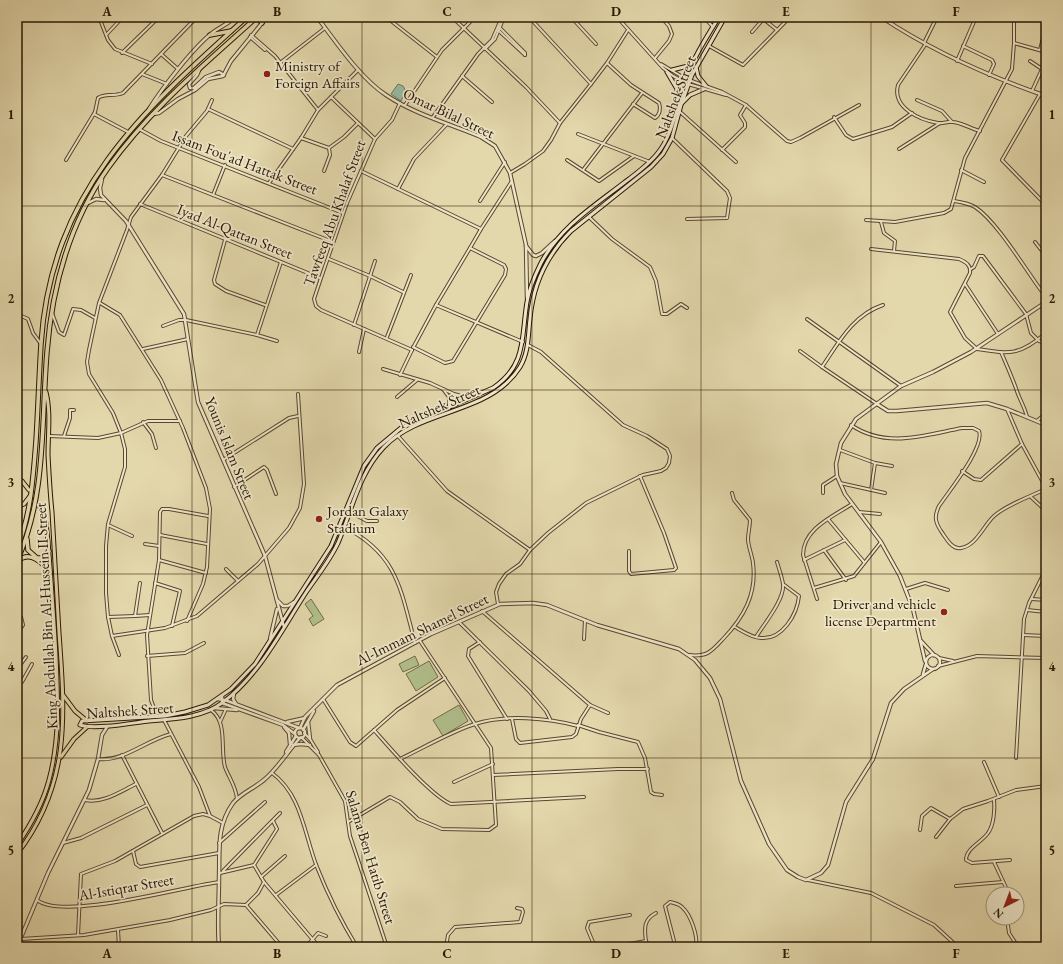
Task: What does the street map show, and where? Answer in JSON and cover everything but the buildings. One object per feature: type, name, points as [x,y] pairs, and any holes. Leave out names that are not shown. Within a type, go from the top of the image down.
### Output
[{"type":"highway","points":[[17,549],[23,534],[31,490],[42,336],[52,274],[68,229],[92,182],[128,132],[148,110],[247,17]]},
{"type":"highway","points":[[49,551],[41,559],[30,553],[27,546],[28,533],[39,481],[50,320],[59,276],[69,243],[88,203],[103,177],[152,114],[200,68],[257,17],[262,23]]},
{"type":"highway","points":[[210,35],[232,31]]},
{"type":"highway","name":"King Abdullah Bin Al-Hussein II Street","points":[[17,854],[35,829],[47,803],[56,777],[64,729],[48,436],[48,411],[45,390]]},
{"type":"highway","points":[[17,479],[22,481],[31,490]]},
{"type":"highway","points":[[17,507],[25,502],[31,490]]},
{"type":"highway","name":"King Abdullah Bin Al-Hussein II Street","points":[[17,845],[31,823],[45,792],[56,752],[58,694],[49,551],[47,526],[40,507]]},
{"type":"highway","points":[[17,561],[28,533]]},
{"type":"highway","points":[[17,561],[23,557],[32,557],[43,564],[50,573]]},
{"type":"highway","points":[[63,695],[75,711],[87,721]]},
{"type":"highway","points":[[60,758],[74,739],[87,727]]},
{"type":"main road","name":"Naltshek Street","points":[[719,17],[692,65],[685,81],[667,140],[650,162],[572,224],[555,240],[536,272],[527,302],[523,342],[516,363],[506,378],[493,388],[395,432],[372,453],[357,481],[331,546],[269,643],[249,670],[223,700],[217,700],[199,708],[165,718],[108,725],[82,726],[80,724],[82,721],[165,718],[185,717],[213,708],[236,691],[255,670],[331,556],[369,467],[384,447],[398,436],[442,415],[484,398],[507,384],[521,366],[528,345],[532,301],[543,268],[561,241],[656,162],[666,150],[672,138],[681,104],[689,82],[724,17]]},
{"type":"main road","points":[[672,70],[692,65]]},
{"type":"main road","points":[[696,67],[698,76],[706,86]]},
{"type":"main road","points":[[667,72],[677,88],[678,101]]},
{"type":"main road","points":[[681,104],[690,95],[704,89]]},
{"type":"main road","points":[[441,411],[442,415]]},
{"type":"street","points":[[99,17],[112,47],[122,53],[152,64]]},
{"type":"street","points":[[106,35],[123,17]]},
{"type":"street","points":[[122,53],[158,17]]},
{"type":"street","points":[[188,17],[192,22]]},
{"type":"street","points":[[66,160],[94,114],[96,102],[99,97],[120,94],[152,64],[197,17]]},
{"type":"street","points":[[225,17],[228,24]]},
{"type":"street","points":[[148,110],[167,84],[210,35],[228,24],[235,17]]},
{"type":"street","points":[[152,114],[160,113],[208,79],[224,75],[231,61],[267,17]]},
{"type":"street","name":"Omar Bilal Street","points":[[317,17],[359,69],[383,93],[400,103],[493,143],[510,173],[526,245],[527,302]]},
{"type":"street","points":[[320,21],[325,17]]},
{"type":"street","points":[[386,17],[437,57]]},
{"type":"street","points":[[452,17],[526,87],[560,123]]},
{"type":"street","points":[[405,105],[437,57],[475,17]]},
{"type":"street","points":[[432,117],[462,76],[492,40],[503,17]]},
{"type":"street","points":[[529,17],[591,84]]},
{"type":"street","points":[[571,17],[596,44]]},
{"type":"street","points":[[617,17],[655,59],[685,81]]},
{"type":"street","points":[[655,59],[669,41],[672,34],[669,26],[661,17]]},
{"type":"street","points":[[704,17],[713,27]]},
{"type":"street","points":[[708,45],[743,65],[790,17]]},
{"type":"street","points":[[881,17],[925,44],[957,60],[1006,82],[1046,96]]},
{"type":"street","points":[[937,17],[925,44],[897,89],[903,107],[912,113],[940,123],[952,122],[980,132]]},
{"type":"street","points":[[957,60],[976,17]]},
{"type":"street","points":[[866,220],[895,222],[944,213],[950,209],[954,201],[965,158],[980,132],[1014,64],[1014,17]]},
{"type":"street","points":[[752,32],[763,18],[777,30]]},
{"type":"street","points":[[280,63],[326,28]]},
{"type":"street","points":[[498,28],[521,50]]},
{"type":"street","points":[[510,173],[531,161],[543,150],[551,140],[560,123],[607,63],[628,30]]},
{"type":"street","points":[[250,36],[276,58],[318,110]]},
{"type":"street","points":[[1040,50],[1043,38],[1046,38]]},
{"type":"street","points":[[1014,44],[1046,52]]},
{"type":"street","points":[[963,46],[992,60],[994,64],[989,75]]},
{"type":"street","points":[[161,54],[179,70]]},
{"type":"street","points":[[1030,61],[1042,69],[1032,91]]},
{"type":"street","points":[[607,63],[642,93],[659,103],[660,109],[658,116],[653,117],[633,104]]},
{"type":"street","points":[[661,64],[667,72],[685,81],[706,86],[746,106],[782,138],[791,142],[859,104]]},
{"type":"street","points":[[200,68],[197,76],[189,84],[190,88],[194,88],[213,73],[219,72],[224,75]]},
{"type":"street","points":[[269,183],[301,138],[318,110],[359,69]]},
{"type":"street","points":[[142,74],[167,84]]},
{"type":"street","points":[[462,76],[492,102]]},
{"type":"street","points":[[689,82],[704,89],[727,96]]},
{"type":"street","points":[[583,170],[642,93]]},
{"type":"street","points":[[1040,94],[1002,158],[1004,163],[1046,205]]},
{"type":"street","name":"Tawfeeq Abu Khalaf Street","points":[[331,97],[357,124],[375,139],[343,213],[329,259],[314,299],[316,306],[354,325]]},
{"type":"street","points":[[119,655],[112,636],[108,617],[106,546],[108,525],[125,467],[125,449],[122,433],[110,406],[94,385],[88,370],[87,362],[99,303],[131,217],[208,109],[212,100]]},
{"type":"street","points":[[917,100],[942,111],[952,122]]},
{"type":"street","points":[[375,139],[392,120],[400,103]]},
{"type":"street","points":[[722,150],[745,127],[745,123],[740,114],[746,106]]},
{"type":"street","points":[[208,109],[293,149]]},
{"type":"street","points":[[679,111],[736,162]]},
{"type":"street","points":[[834,117],[846,135],[853,139],[892,127],[912,113]]},
{"type":"street","points":[[94,114],[128,132]]},
{"type":"street","points":[[398,189],[414,159],[448,123]]},
{"type":"street","points":[[899,149],[940,123]]},
{"type":"street","points":[[329,148],[344,137],[357,124]]},
{"type":"street","name":"Issam Fou'ad Hattak Street","points":[[139,129],[179,148],[343,213]]},
{"type":"street","points":[[578,134],[650,162]]},
{"type":"street","points":[[301,138],[329,148]]},
{"type":"street","points":[[672,138],[727,191],[730,198],[727,218],[687,218]]},
{"type":"street","points":[[324,171],[330,155],[329,148]]},
{"type":"street","points":[[567,160],[600,181],[634,156]]},
{"type":"street","points":[[480,201],[505,162]]},
{"type":"street","points":[[213,195],[225,165]]},
{"type":"street","points":[[961,170],[984,182]]},
{"type":"street","points":[[361,171],[480,229]]},
{"type":"street","points":[[162,175],[333,242]]},
{"type":"street","name":"Younis Islam Street","points":[[103,177],[100,193],[129,225],[181,308],[186,320],[198,402],[265,556],[284,627]]},
{"type":"street","points":[[400,374],[436,305],[480,229],[512,181]]},
{"type":"street","points":[[88,203],[96,199],[107,200]]},
{"type":"street","points":[[954,201],[973,206],[981,212],[1001,236],[1046,297]]},
{"type":"street","name":"Iyad Al-Qattan Street","points":[[140,204],[321,278]]},
{"type":"street","points":[[588,217],[612,239],[650,267],[656,281],[662,314],[666,314],[681,304],[687,308]]},
{"type":"street","points":[[881,222],[884,233],[895,240],[894,251]]},
{"type":"street","points":[[225,240],[214,280],[215,284],[226,290],[265,305]]},
{"type":"street","points":[[526,245],[536,256],[542,253],[555,240]]},
{"type":"street","points":[[1035,242],[1046,256]]},
{"type":"street","points":[[414,347],[445,363],[451,362],[457,356],[477,324],[505,275],[506,269],[502,264],[470,248]]},
{"type":"street","points":[[871,249],[959,260],[967,263],[971,270]]},
{"type":"street","points":[[1046,333],[1038,340],[1020,351],[1000,352],[977,349],[965,338],[950,313],[979,256],[983,256],[1026,314],[1030,332],[1038,340],[1046,343]]},
{"type":"street","points":[[329,259],[403,292]]},
{"type":"street","points":[[375,261],[354,325],[412,350]]},
{"type":"street","points":[[257,335],[265,305],[281,262]]},
{"type":"street","points":[[386,338],[411,275]]},
{"type":"street","points":[[965,284],[998,334]]},
{"type":"street","points":[[933,669],[926,663],[906,589],[900,576],[880,542],[857,512],[837,476],[836,464],[840,450],[851,425],[862,414],[901,386],[933,372],[977,349],[1026,314],[1046,302]]},
{"type":"street","points":[[99,303],[120,315],[143,349],[164,385],[180,421],[206,488],[210,509],[208,516],[208,554],[206,573],[187,621]]},
{"type":"street","points":[[436,305],[477,324],[523,342]]},
{"type":"street","points":[[822,367],[839,342],[861,317],[883,305]]},
{"type":"street","points":[[52,312],[59,332],[64,334],[74,309],[81,310],[95,318]]},
{"type":"street","points":[[17,314],[28,319],[37,339],[41,344]]},
{"type":"street","points":[[807,319],[901,386]]},
{"type":"street","points":[[50,320],[56,320]]},
{"type":"street","points":[[163,326],[179,320],[186,320],[257,335],[277,341]]},
{"type":"street","points":[[359,352],[364,329]]},
{"type":"street","points":[[37,339],[42,336]]},
{"type":"street","points":[[143,349],[189,339]]},
{"type":"street","points":[[498,604],[496,595],[497,587],[506,574],[520,564],[530,550],[584,504],[607,491],[640,476],[666,468],[670,459],[667,449],[647,436],[623,425],[541,352],[528,345]]},
{"type":"street","points":[[800,351],[888,411],[983,403],[1007,409],[1046,425]]},
{"type":"street","points":[[1000,352],[1012,375],[1024,405],[1027,417]]},
{"type":"street","points":[[383,370],[443,388],[454,394],[469,398]]},
{"type":"street","points":[[397,397],[418,380]]},
{"type":"street","points":[[443,388],[449,397],[449,408]]},
{"type":"street","points":[[112,636],[172,626],[187,621],[207,609],[265,556],[289,528],[300,508],[304,494],[305,468],[298,394]]},
{"type":"street","points":[[851,425],[873,436],[895,439],[962,428],[975,428],[980,433],[978,447],[940,506],[935,518],[943,534],[956,548],[963,548],[969,545],[996,514],[1046,489],[1022,444],[1007,409]]},
{"type":"street","points":[[64,436],[70,418],[70,410],[74,410]]},
{"type":"street","points":[[1037,421],[1046,413]]},
{"type":"street","points":[[222,460],[289,418],[299,416]]},
{"type":"street","points":[[48,436],[97,438],[122,433],[150,420],[180,421]]},
{"type":"street","points":[[143,422],[152,434],[156,448]]},
{"type":"street","points":[[398,436],[447,491],[530,550]]},
{"type":"street","points":[[962,471],[974,479],[981,480],[1022,444]]},
{"type":"street","points":[[840,450],[892,466]]},
{"type":"street","points":[[871,490],[875,462]]},
{"type":"street","points":[[234,487],[264,467],[267,470],[276,494]]},
{"type":"street","points":[[629,551],[629,572],[631,574],[674,570],[676,568],[664,533],[640,476]]},
{"type":"street","points":[[823,493],[823,485],[837,476]]},
{"type":"street","points":[[840,483],[886,493]]},
{"type":"street","points":[[689,655],[705,655],[712,650],[735,627],[745,611],[752,594],[754,578],[748,539],[750,520],[734,500],[732,493]]},
{"type":"street","points":[[1031,496],[1046,511]]},
{"type":"street","points":[[817,599],[804,560],[803,548],[806,539],[815,528],[852,504]]},
{"type":"street","points":[[208,516],[169,508],[162,509],[159,513],[160,535],[158,560],[148,631],[147,656],[151,700],[154,708],[165,718],[171,734],[199,787],[210,816]]},
{"type":"street","points":[[350,512],[367,522],[377,521]]},
{"type":"street","points":[[857,512],[880,514]]},
{"type":"street","points":[[828,519],[864,562]]},
{"type":"street","points":[[108,525],[132,536]]},
{"type":"street","points":[[344,528],[370,544],[389,564],[401,590],[415,644]]},
{"type":"street","points":[[160,535],[207,544]]},
{"type":"street","points":[[804,560],[845,540]]},
{"type":"street","points":[[814,588],[846,580],[854,576],[880,542]]},
{"type":"street","points":[[145,544],[159,546]]},
{"type":"street","points":[[824,550],[846,580]]},
{"type":"street","points":[[158,560],[206,573]]},
{"type":"street","points":[[756,637],[776,607],[783,584],[777,562]]},
{"type":"street","points":[[226,569],[238,582]]},
{"type":"street","points":[[1016,758],[1023,635],[1027,610],[1046,569]]},
{"type":"street","points":[[155,583],[180,591],[172,626]]},
{"type":"street","points":[[906,589],[925,583],[948,590]]},
{"type":"street","points":[[135,616],[140,584]]},
{"type":"street","points":[[735,627],[756,637],[770,637],[788,625],[792,620],[799,596],[783,584]]},
{"type":"street","points":[[276,598],[283,606],[288,606],[295,602]]},
{"type":"street","points":[[1032,599],[1046,600]]},
{"type":"street","name":"Al-Immam Shamel Street","points":[[300,737],[314,710],[337,685],[420,641],[498,604],[538,603],[585,620],[596,626],[679,649],[689,655]]},
{"type":"street","points":[[269,643],[278,608]]},
{"type":"street","points":[[1027,610],[1046,612]]},
{"type":"street","points":[[482,611],[590,705],[608,713]]},
{"type":"street","points":[[108,617],[150,615]]},
{"type":"street","points":[[17,633],[23,625],[20,617]]},
{"type":"street","points":[[584,639],[585,620]]},
{"type":"street","points":[[459,622],[540,702],[550,719]]},
{"type":"street","points":[[1023,635],[1046,636]]},
{"type":"street","points":[[921,640],[934,655],[954,662]]},
{"type":"street","points":[[348,822],[390,797],[400,802],[418,819],[449,830],[489,830],[496,825],[491,748],[420,641]]},
{"type":"street","points":[[480,642],[469,649],[468,656],[508,719]]},
{"type":"street","points":[[147,656],[185,653],[204,643]]},
{"type":"street","points":[[689,655],[701,666],[715,687],[725,715],[741,781],[769,844],[787,870],[806,880],[871,893],[934,925],[958,947]]},
{"type":"street","points":[[923,674],[930,655],[934,655]]},
{"type":"street","points":[[806,880],[821,873],[828,865],[846,802],[873,759],[891,703],[900,692],[923,674],[938,666],[954,662],[987,655],[1046,658]]},
{"type":"street","points":[[17,669],[26,657]]},
{"type":"street","points":[[938,666],[939,658]]},
{"type":"street","points":[[17,681],[21,682],[32,664]]},
{"type":"street","points":[[323,699],[353,745],[359,745],[397,710],[445,678]]},
{"type":"street","points":[[236,691],[233,699],[237,706]]},
{"type":"street","points":[[223,700],[285,722],[304,731]]},
{"type":"street","points":[[218,947],[217,908],[221,872],[218,844],[223,823],[232,805],[237,799],[272,772],[291,745],[300,737],[282,725],[240,710],[223,700]]},
{"type":"street","points":[[512,719],[516,739],[521,743],[572,737],[576,734],[578,725],[590,705]]},
{"type":"street","points":[[213,708],[240,710]]},
{"type":"street","points":[[220,722],[226,709]]},
{"type":"street","points":[[209,710],[215,714],[220,722],[226,767],[235,789],[237,799]]},
{"type":"street","name":"Al-Immam Shamel Street","points":[[295,735],[296,730],[305,718],[314,710]]},
{"type":"street","points":[[285,722],[297,721],[305,718]]},
{"type":"street","points":[[400,759],[476,724],[508,719],[550,719],[578,725],[607,735],[636,741],[641,746],[648,769],[651,792],[662,795]]},
{"type":"street","points":[[308,720],[310,739]]},
{"type":"street","points":[[18,945],[63,843],[85,800],[98,759],[102,735],[108,725]]},
{"type":"street","points":[[282,725],[289,733],[291,745]]},
{"type":"street","points":[[95,726],[99,728],[102,735]]},
{"type":"street","points":[[374,730],[400,759],[448,802],[454,804],[584,798]]},
{"type":"street","name":"Salama Ben Hatib Street","points":[[304,731],[345,801],[350,836],[387,947]]},
{"type":"street","points":[[98,759],[110,759],[122,755],[160,737],[171,734]]},
{"type":"street","points":[[291,745],[295,735]]},
{"type":"street","name":"Salama Ben Hatib Street","points":[[300,737],[319,755]]},
{"type":"street","points":[[291,745],[310,745]]},
{"type":"street","points":[[122,755],[162,833]]},
{"type":"street","points":[[984,762],[999,796]]},
{"type":"street","points":[[454,782],[493,764]]},
{"type":"street","points":[[493,775],[648,769]]},
{"type":"street","points":[[272,772],[285,784],[294,798],[316,865],[332,904],[357,947]]},
{"type":"street","points":[[85,800],[92,801],[105,798],[136,784]]},
{"type":"street","points":[[936,838],[950,819],[968,807],[1024,788],[1046,786]]},
{"type":"street","points":[[994,799],[989,832],[967,853],[967,862],[972,864],[1010,860]]},
{"type":"street","points":[[218,844],[265,802]]},
{"type":"street","points":[[63,843],[81,838],[147,805]]},
{"type":"street","points":[[920,830],[922,816],[931,808],[950,819]]},
{"type":"street","points":[[221,872],[280,813]]},
{"type":"street","points":[[78,935],[81,874],[104,867],[194,816],[203,814],[223,823]]},
{"type":"street","points":[[221,872],[254,865],[277,829],[273,821]]},
{"type":"street","points":[[133,851],[136,864],[140,867],[219,853]]},
{"type":"street","points":[[261,877],[285,856]]},
{"type":"street","points":[[994,862],[1005,886]]},
{"type":"street","points":[[254,865],[264,882],[319,947]]},
{"type":"street","points":[[276,895],[316,865]]},
{"type":"street","name":"Al-Istiqrar Street","points":[[37,900],[45,905],[79,908],[219,882]]},
{"type":"street","points":[[246,905],[258,893],[264,882]]},
{"type":"street","points":[[956,886],[1003,882]]},
{"type":"street","points":[[672,947],[674,941],[665,906],[670,902],[682,907],[686,912],[696,938],[696,947]]},
{"type":"street","points":[[20,938],[78,935],[118,930],[170,920],[227,904],[246,905],[282,947]]},
{"type":"street","points":[[446,947],[448,935],[455,927],[520,922],[524,912],[522,909],[517,908]]},
{"type":"street","points":[[649,947],[646,941],[646,922],[648,917],[656,913]]},
{"type":"street","points":[[595,947],[587,928],[589,922],[630,915]]},
{"type":"street","points":[[1009,926],[1009,933],[1018,947]]},
{"type":"street","points":[[118,930],[119,947]]},
{"type":"street","points":[[306,947],[318,933],[326,936]]},
{"type":"street","points":[[612,947],[646,941]]},
{"type":"shaded area","points":[[398,84],[403,86],[406,91],[401,101],[391,94]]},
{"type":"shaded area","points":[[311,599],[324,619],[313,626],[309,619],[313,616],[305,604]]},
{"type":"shaded area","points":[[415,656],[419,665],[403,672],[399,664]]},
{"type":"shaded area","points":[[429,661],[438,677],[416,691],[406,674]]},
{"type":"shaded area","points":[[459,705],[468,721],[443,736],[433,720]]},
{"type":"tunnel","points":[[31,493],[40,507]]},
{"type":"place","name":"Ministry of Foreign Affairs","points":[[267,74]]},
{"type":"place","name":"Jordan Galaxy Stadium","points":[[319,519]]},
{"type":"place","name":"Driver and vehicle license Department","points":[[944,612]]}]
